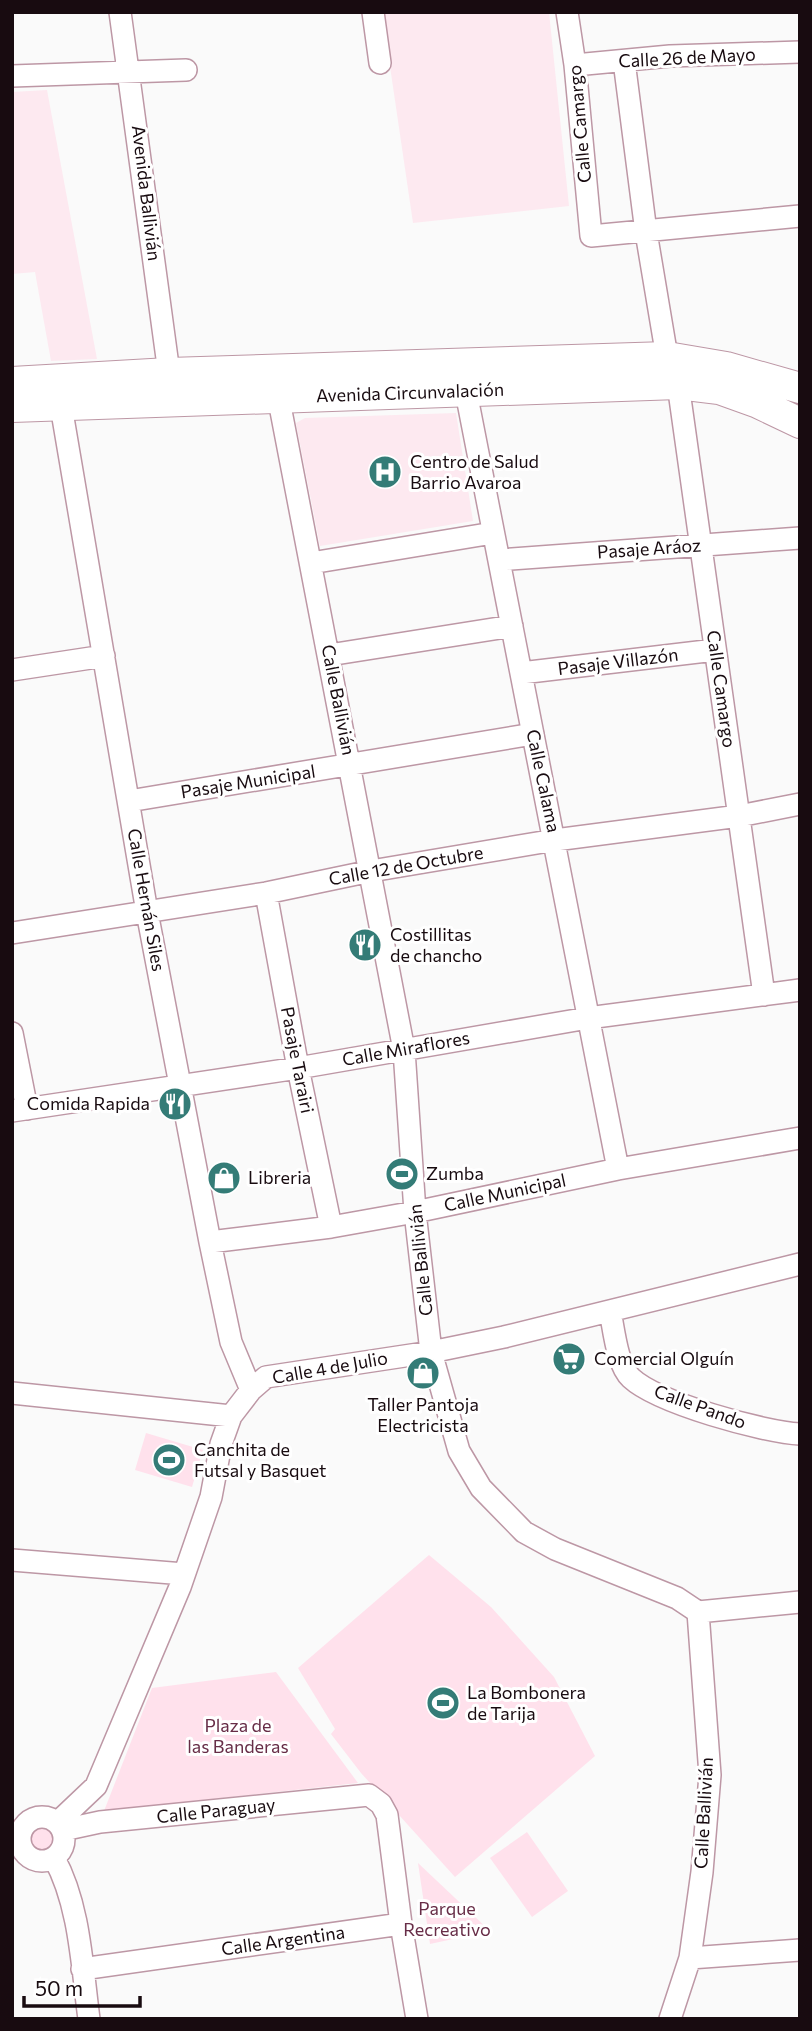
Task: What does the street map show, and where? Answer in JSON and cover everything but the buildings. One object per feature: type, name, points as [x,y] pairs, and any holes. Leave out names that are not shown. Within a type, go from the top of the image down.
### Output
[{"type":"highway","name":"Avenida Circunvalación","points":[[12,407],[61,406],[276,384],[726,367],[800,388]]},
{"type":"highway","name":"Avenida Circunvalación","points":[[12,382],[169,373],[276,384],[466,392],[672,370],[758,403],[800,424]]},
{"type":"street","name":"Avenida Ballivián","points":[[121,12],[169,373]]},
{"type":"street","points":[[373,12],[380,63]]},
{"type":"street","name":"Calle Camargo","points":[[568,12],[590,236],[646,232]]},
{"type":"street","name":"Calle 26 de Mayo","points":[[575,65],[670,56],[800,52]]},
{"type":"street","name":"Calle Camargo","points":[[624,61],[646,232],[701,546],[764,995]]},
{"type":"street","points":[[12,76],[186,70]]},
{"type":"street","points":[[646,232],[800,216]]},
{"type":"street","name":"Calle Ballivián","points":[[276,384],[404,1050],[415,1212],[431,1352],[459,1451],[481,1488],[524,1532],[555,1549],[677,1598],[698,1612],[710,1774],[702,1872],[690,1958],[670,2019]]},
{"type":"street","name":"Calle Calama","points":[[466,392],[618,1169]]},
{"type":"street","name":"Calle Hernán Siles","points":[[61,406],[147,912],[210,1242],[231,1342],[251,1390]]},
{"type":"street","points":[[311,563],[494,533]]},
{"type":"street","name":"Pasaje Aráoz","points":[[499,560],[800,538]]},
{"type":"street","points":[[329,655],[512,626]]},
{"type":"street","name":"Pasaje Villazón","points":[[521,673],[715,650]]},
{"type":"street","points":[[12,670],[104,656]]},
{"type":"street","name":"Pasaje Municipal","points":[[129,802],[533,734]]},
{"type":"street","name":"Calle 12 de Octubre","points":[[12,933],[265,892],[555,840],[739,816],[800,804]]},
{"type":"street","name":"Pasaje Tarairi","points":[[265,892],[331,1227]]},
{"type":"street","name":"Calle Miraflores","points":[[19,1110],[298,1068],[588,1018],[800,990]]},
{"type":"street","points":[[12,1033],[19,1110]]},
{"type":"street","name":"Calle Municipal","points":[[210,1242],[331,1227],[618,1169],[800,1138]]},
{"type":"street","name":"Calle 4 de Julio","points":[[60,1827],[96,1786],[184,1574],[211,1497],[231,1416],[251,1390],[267,1377],[431,1352],[800,1264]]},
{"type":"street","name":"Calle Pando","points":[[610,1311],[617,1351],[629,1377],[655,1393],[743,1425],[800,1434]]},
{"type":"street","points":[[12,1393],[231,1416]]},
{"type":"street","points":[[12,1560],[184,1574]]},
{"type":"street","points":[[698,1612],[800,1602]]},
{"type":"street","name":"Calle Paraguay","points":[[60,1827],[369,1795],[381,1804],[387,1815],[401,1924]]},
{"type":"street","points":[[38,1818],[51,1819],[60,1827],[64,1843],[54,1858],[42,1861],[20,1860],[21,1844],[17,1831],[38,1818]]},
{"type":"street","points":[[54,1858],[62,1873],[74,1918],[89,2019]]},
{"type":"street","points":[[401,1924],[417,2019]]},
{"type":"street","name":"Calle Argentina","points":[[82,1969],[401,1924]]},
{"type":"street","points":[[690,1958],[800,1950]]},
{"type":"shaded area","points":[[382,12],[549,12],[569,206],[413,223]]},
{"type":"shaded area","points":[[47,90],[97,359],[51,361],[35,272],[12,274],[12,92]]},
{"type":"shaded area","name":"Centro de Salud Barrio Avaroa","points":[[456,413],[473,521],[320,546],[296,423],[305,418]]},
{"type":"green space","name":"Canchita de Futsal y Basquet","points":[[146,1433],[203,1450],[192,1487],[135,1470]]},
{"type":"green space","name":"La Bombonera de Tarija","points":[[429,1555],[491,1607],[554,1677],[595,1756],[455,1877],[361,1773],[331,1734],[335,1729],[298,1668]]},
{"type":"green space","name":"Plaza de las Banderas","points":[[276,1672],[358,1783],[104,1811],[152,1688]]},
{"type":"green space","points":[[43,1824],[54,1828],[58,1839],[54,1850],[43,1854],[32,1850],[28,1839],[32,1828]]},
{"type":"green space","points":[[527,1832],[568,1891],[532,1917],[490,1858]]},
{"type":"green space","name":"Parque Recreativo","points":[[418,1863],[490,1931],[430,1944]]},
{"type":"place","name":"Centro de Salud Barrio Avaroa","points":[[385,472]]},
{"type":"place","name":"Costillitas de chancho","points":[[365,945]]},
{"type":"place","name":"Comida Rapida","points":[[175,1104]]},
{"type":"place","name":"Zumba","points":[[402,1174]]},
{"type":"place","name":"Libreria","points":[[224,1178]]},
{"type":"place","name":"Comercial Olguín","points":[[569,1359]]},
{"type":"place","name":"Taller Pantoja Electricista","points":[[423,1373]]},
{"type":"place","name":"Canchita de Futsal y Basquet","points":[[169,1460]]},
{"type":"place","name":"La Bombonera de Tarija","points":[[443,1703]]}]
